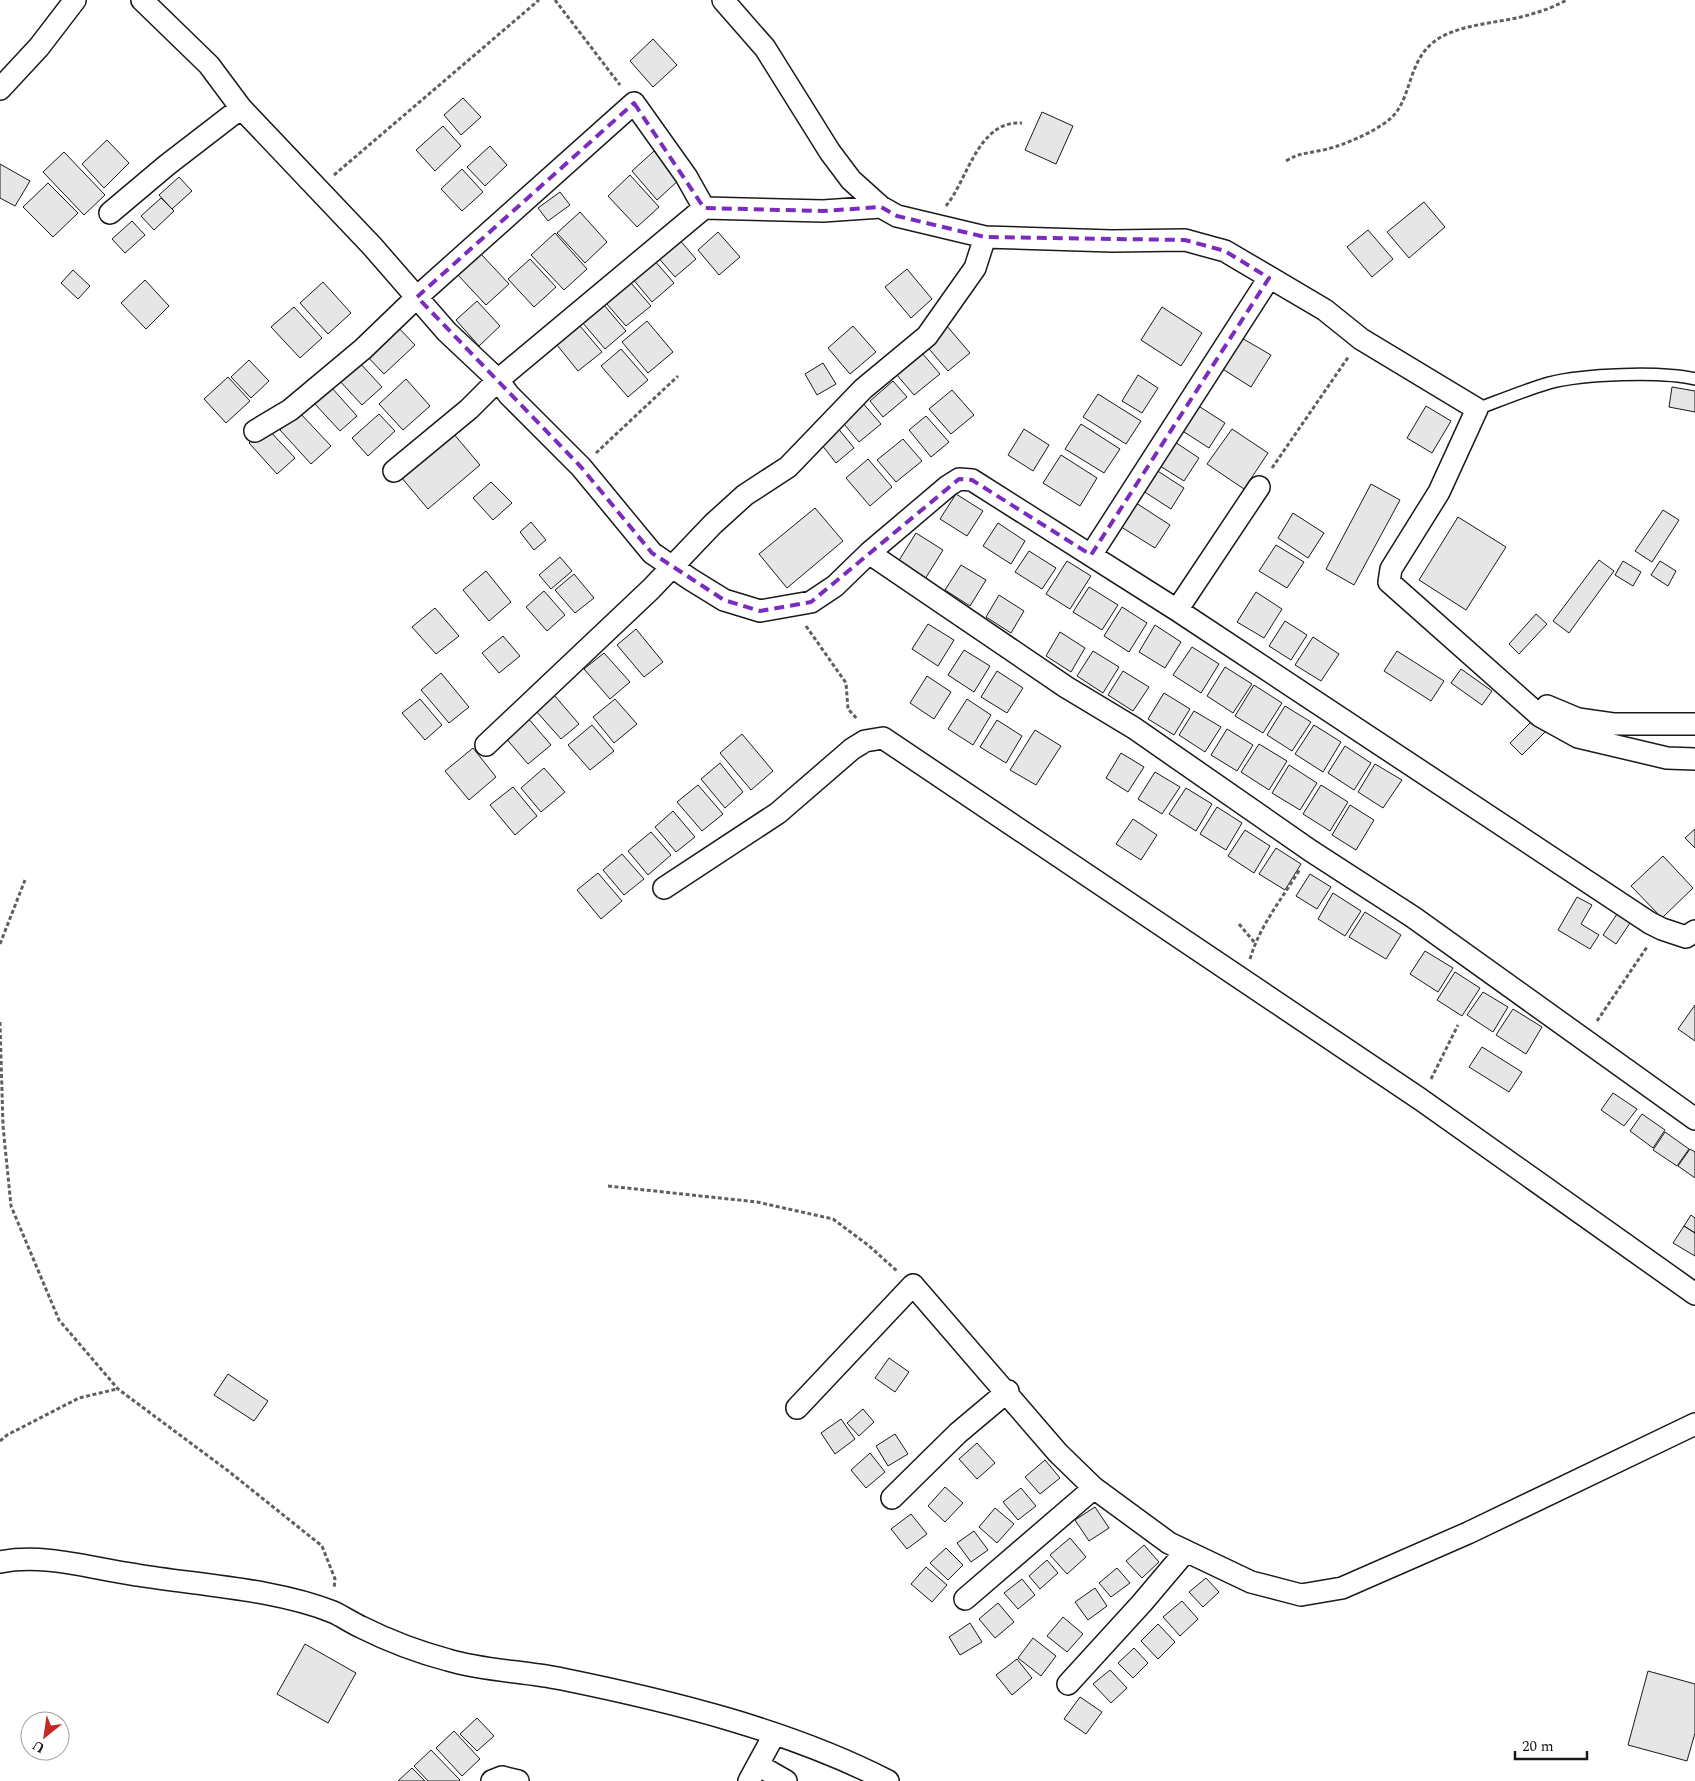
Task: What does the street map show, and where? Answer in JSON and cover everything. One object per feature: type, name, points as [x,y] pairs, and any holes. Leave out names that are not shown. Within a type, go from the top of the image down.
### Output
[{"type":"street","points":[[0,89],[39,47],[75,0]]},
{"type":"street","points":[[142,0],[208,65],[241,108],[447,332],[498,380],[509,395],[581,467],[652,553],[724,600],[760,611],[811,602],[834,586],[869,553],[948,486],[959,480],[972,480],[1177,610],[1662,930],[1686,937],[1695,931]]},
{"type":"street","points":[[724,0],[765,48],[830,152],[851,180],[882,207],[897,216],[985,237],[1112,241],[1185,240],[1225,251],[1325,310],[1361,339],[1477,409],[1439,492],[1391,569],[1389,582],[1540,716],[1578,737],[1667,758],[1695,759]]},
{"type":"street","points":[[254,431],[290,410],[363,349],[417,298],[634,104],[686,176],[704,208]]},
{"type":"street","points":[[110,213],[167,165],[241,108]]},
{"type":"street","points":[[394,471],[469,410],[498,380],[704,208],[823,211],[882,207]]},
{"type":"street","points":[[486,745],[713,524],[745,495],[788,468],[864,389],[927,336],[975,268],[985,237]]},
{"type":"street","points":[[1091,555],[1269,278]]},
{"type":"street","points":[[1177,610],[1259,488]]},
{"type":"street","points":[[869,553],[1066,687],[1134,728],[1311,851],[1413,918],[1695,1118]]},
{"type":"street","points":[[1512,690],[1578,719],[1622,724],[1695,724]]},
{"type":"street","points":[[664,888],[778,813],[852,748],[865,740],[883,738],[1420,1099],[1695,1294]]},
{"type":"street","points":[[797,1408],[913,1285],[1008,1391],[1058,1453],[1094,1488],[1170,1543],[1251,1582],[1301,1595],[1342,1588],[1468,1533],[1695,1424]]},
{"type":"street","points":[[892,1498],[958,1433],[1008,1391]]},
{"type":"street","points":[[965,1599],[1094,1488]]},
{"type":"street","points":[[1068,1684],[1142,1604],[1186,1551]]},
{"type":"street","points":[[0,1562],[13,1559],[57,1561],[136,1575],[227,1587],[332,1612],[388,1638],[450,1661],[561,1679],[693,1710],[774,1735],[854,1764],[888,1781]]},
{"type":"street","points":[[774,1735],[754,1773],[786,1781]]},
{"type":"street","points":[[492,1781],[502,1777],[518,1781]]},
{"type":"lane","points":[[1477,409],[1551,382],[1596,377],[1646,375],[1680,375],[1695,378]]},
{"type":"path","points":[[317,189],[539,0]]},
{"type":"path","points":[[554,0],[634,104]]},
{"type":"path","points":[[1286,160],[1299,153],[1319,151],[1342,144],[1392,118],[1415,66],[1428,45],[1444,36],[1496,21],[1535,14],[1567,0]]},
{"type":"path","points":[[940,227],[943,210],[954,196],[967,167],[986,138],[1011,122],[1022,123]]},
{"type":"path","points":[[1259,488],[1361,339]]},
{"type":"path","points":[[581,467],[678,376]]},
{"type":"path","points":[[785,607],[807,627],[846,683],[848,709]]},
{"type":"path","points":[[1238,924],[1255,943],[1273,909],[1311,851]]},
{"type":"path","points":[[0,944],[25,880]]},
{"type":"path","points":[[1584,1040],[1662,930]]},
{"type":"path","points":[[0,1022],[3,1126],[11,1206],[59,1320],[118,1389],[227,1470],[322,1546],[335,1580],[332,1612]]},
{"type":"path","points":[[1420,1099],[1458,1026]]},
{"type":"path","points":[[608,1186],[757,1202],[833,1219],[868,1245],[913,1285]]},
{"type":"path","points":[[0,1441],[7,1435],[79,1398],[118,1389]]},
{"type":"highlighted area","points":[[634,103],[704,208],[823,211],[881,207],[897,216],[985,237],[1185,240],[1225,251],[1269,278],[1091,555],[972,480],[959,479],[811,602],[760,611],[724,600],[652,553],[581,467],[417,297]]},
{"type":"building","points":[[653,39],[677,65],[653,87],[630,61]]},
{"type":"building","points":[[463,98],[481,117],[461,135],[444,115]]},
{"type":"building","points":[[1042,112],[1073,126],[1056,164],[1025,150]]},
{"type":"building","points":[[443,126],[461,146],[435,171],[416,150]]},
{"type":"building","points":[[107,140],[129,163],[104,188],[82,164]]},
{"type":"building","points":[[490,146],[507,165],[485,186],[467,167]]},
{"type":"building","points":[[654,151],[680,179],[657,200],[632,171]]},
{"type":"building","points":[[64,152],[105,195],[84,215],[43,172]]},
{"type":"building","points":[[0,164],[30,181],[15,206],[0,198]]},
{"type":"building","points":[[462,169],[483,192],[462,211],[441,189]]},
{"type":"building","points":[[630,175],[659,207],[637,227],[608,196]]},
{"type":"building","points":[[179,177],[192,191],[172,209],[159,195]]},
{"type":"building","points":[[48,183],[78,213],[53,237],[23,207]]},
{"type":"building","points":[[560,192],[570,205],[548,221],[538,208]]},
{"type":"building","points":[[161,198],[174,211],[154,230],[141,216]]},
{"type":"building","points":[[1424,202],[1445,227],[1409,258],[1387,232]]},
{"type":"building","points":[[580,212],[607,242],[585,263],[557,233]]},
{"type":"building","points":[[132,221],[145,235],[125,253],[112,239]]},
{"type":"building","points":[[1368,230],[1393,259],[1372,277],[1347,247]]},
{"type":"building","points":[[718,232],[740,257],[719,275],[698,250]]},
{"type":"building","points":[[555,233],[587,269],[564,290],[531,255]]},
{"type":"building","points":[[677,237],[696,259],[675,277],[656,255]]},
{"type":"building","points":[[480,253],[509,284],[486,305],[457,274]]},
{"type":"building","points":[[530,259],[556,287],[534,307],[508,279]]},
{"type":"building","points":[[654,260],[674,283],[652,302],[632,278]]},
{"type":"building","points":[[907,269],[932,299],[911,318],[885,287]]},
{"type":"building","points":[[73,270],[90,286],[78,299],[61,283]]},
{"type":"building","points":[[145,280],[169,306],[146,329],[121,303]]},
{"type":"building","points":[[323,282],[351,313],[328,334],[300,303]]},
{"type":"building","points":[[631,283],[651,306],[626,326],[606,303]]},
{"type":"building","points":[[477,301],[500,326],[479,346],[456,320]]},
{"type":"building","points":[[603,304],[626,331],[605,349],[582,322]]},
{"type":"building","points":[[294,307],[322,338],[300,358],[271,327]]},
{"type":"building","points":[[1162,307],[1202,333],[1181,366],[1141,340]]},
{"type":"building","points":[[647,321],[673,352],[648,373],[622,342]]},
{"type":"building","points":[[395,324],[415,345],[384,374],[363,352]]},
{"type":"building","points":[[946,325],[970,353],[948,371],[924,343]]},
{"type":"building","points":[[580,326],[602,352],[578,371],[557,345]]},
{"type":"building","points":[[853,326],[876,352],[850,374],[828,348]]},
{"type":"building","points":[[1240,337],[1271,355],[1251,387],[1221,368]]},
{"type":"building","points":[[917,347],[940,374],[914,395],[891,368]]},
{"type":"building","points":[[621,349],[648,380],[628,397],[601,366]]},
{"type":"building","points":[[249,360],[269,381],[251,398],[231,377]]},
{"type":"building","points":[[357,360],[382,387],[362,405],[337,378]]},
{"type":"building","points":[[823,363],[836,384],[817,395],[805,374]]},
{"type":"building","points":[[1138,375],[1158,388],[1142,413],[1122,401]]},
{"type":"building","points":[[228,377],[250,401],[226,423],[204,399]]},
{"type":"building","points":[[406,379],[430,406],[403,430],[379,404]]},
{"type":"building","points":[[893,381],[907,397],[883,417],[870,401]]},
{"type":"building","points":[[331,387],[357,416],[340,431],[314,403]]},
{"type":"building","points":[[1672,387],[1695,391],[1695,412],[1669,407]]},
{"type":"building","points":[[952,390],[974,415],[951,434],[929,409]]},
{"type":"building","points":[[1098,394],[1141,421],[1126,444],[1083,417]]},
{"type":"building","points":[[860,400],[881,424],[859,442],[839,418]]},
{"type":"building","points":[[1197,405],[1225,423],[1209,448],[1181,430]]},
{"type":"building","points":[[1426,406],[1451,421],[1432,453],[1407,438]]},
{"type":"building","points":[[299,412],[331,446],[311,464],[280,430]]},
{"type":"building","points":[[379,414],[395,431],[368,456],[352,438]]},
{"type":"building","points":[[926,416],[949,442],[931,457],[909,430]]},
{"type":"building","points":[[1081,424],[1120,449],[1104,473],[1065,449]]},
{"type":"building","points":[[836,426],[854,448],[836,463],[818,440]]},
{"type":"building","points":[[266,427],[295,458],[277,474],[249,443]]},
{"type":"building","points":[[1024,429],[1049,445],[1033,471],[1008,455]]},
{"type":"building","points":[[1232,429],[1268,453],[1244,489],[1207,464]]},
{"type":"building","points":[[453,433],[480,465],[428,509],[401,477]]},
{"type":"building","points":[[903,439],[922,461],[896,482],[877,460]]},
{"type":"building","points":[[1175,442],[1199,458],[1184,481],[1160,466]]},
{"type":"building","points":[[1061,455],[1097,478],[1080,506],[1043,483]]},
{"type":"building","points":[[868,459],[892,487],[870,506],[846,478]]},
{"type":"building","points":[[1153,468],[1184,488],[1171,509],[1140,489]]},
{"type":"building","points":[[491,482],[512,503],[493,520],[473,498]]},
{"type":"building","points":[[1371,484],[1400,500],[1354,585],[1326,569]]},
{"type":"building","points":[[956,494],[983,511],[967,536],[940,519]]},
{"type":"building","points":[[1133,501],[1170,525],[1155,548],[1118,525]]},
{"type":"building","points":[[815,508],[843,541],[787,588],[759,554]]},
{"type":"building","points":[[1663,510],[1679,520],[1652,562],[1635,551]]},
{"type":"building","points":[[1293,513],[1324,533],[1308,558],[1278,538]]},
{"type":"building","points":[[1458,517],[1506,547],[1466,610],[1419,580]]},
{"type":"building","points":[[531,522],[546,540],[534,550],[520,532]]},
{"type":"building","points":[[998,523],[1025,541],[1011,564],[983,546]]},
{"type":"building","points":[[916,533],[943,550],[925,579],[898,562]]},
{"type":"building","points":[[1276,545],[1304,562],[1287,588],[1259,571]]},
{"type":"building","points":[[1029,551],[1056,568],[1042,589],[1015,572]]},
{"type":"building","points":[[560,557],[572,571],[551,589],[539,575]]},
{"type":"building","points":[[1599,560],[1614,571],[1569,633],[1553,621]]},
{"type":"building","points":[[1067,561],[1091,576],[1070,609],[1046,594]]},
{"type":"building","points":[[1623,561],[1641,572],[1633,586],[1615,575]]},
{"type":"building","points":[[1660,561],[1676,571],[1668,586],[1651,575]]},
{"type":"building","points":[[961,565],[986,580],[970,606],[945,590]]},
{"type":"building","points":[[486,571],[511,602],[489,621],[463,590]]},
{"type":"building","points":[[574,574],[594,598],[575,613],[555,590]]},
{"type":"building","points":[[1089,587],[1118,605],[1102,630],[1073,612]]},
{"type":"building","points":[[544,591],[565,615],[547,631],[526,607]]},
{"type":"building","points":[[1256,592],[1282,609],[1264,638],[1237,622]]},
{"type":"building","points":[[999,595],[1024,611],[1011,633],[986,617]]},
{"type":"building","points":[[1122,607],[1147,623],[1129,652],[1104,636]]},
{"type":"building","points":[[435,608],[459,636],[436,654],[412,627]]},
{"type":"building","points":[[1536,614],[1547,624],[1519,654],[1509,644]]},
{"type":"building","points":[[1285,621],[1307,635],[1291,660],[1269,646]]},
{"type":"building","points":[[928,624],[954,640],[938,666],[912,649]]},
{"type":"building","points":[[1155,625],[1181,642],[1165,668],[1139,652]]},
{"type":"building","points":[[636,629],[663,662],[644,677],[617,645]]},
{"type":"building","points":[[1060,632],[1085,648],[1071,672],[1046,656]]},
{"type":"building","points":[[503,636],[520,656],[499,673],[482,653]]},
{"type":"building","points":[[1313,637],[1339,654],[1321,681],[1295,665]]},
{"type":"building","points":[[1192,647],[1219,664],[1201,693],[1173,675]]},
{"type":"building","points":[[964,650],[990,666],[974,692],[948,675]]},
{"type":"building","points":[[1093,651],[1119,667],[1103,693],[1077,676]]},
{"type":"building","points":[[1397,651],[1444,681],[1431,701],[1384,671]]},
{"type":"building","points":[[604,653],[630,682],[610,699],[584,669]]},
{"type":"building","points":[[1225,667],[1252,684],[1233,713],[1207,696]]},
{"type":"building","points":[[1461,669],[1492,691],[1482,705],[1451,683]]},
{"type":"building","points":[[997,671],[1023,688],[1007,713],[981,697]]},
{"type":"building","points":[[1123,671],[1149,687],[1133,711],[1108,695]]},
{"type":"building","points":[[441,673],[469,707],[449,723],[421,690]]},
{"type":"building","points":[[927,676],[951,692],[934,719],[910,703]]},
{"type":"building","points":[[1254,685],[1282,703],[1263,733],[1235,716]]},
{"type":"building","points":[[1164,693],[1190,709],[1174,735],[1148,719]]},
{"type":"building","points":[[554,695],[579,724],[561,739],[536,711]]},
{"type":"building","points":[[420,699],[442,725],[425,740],[402,713]]},
{"type":"building","points":[[615,699],[637,724],[614,743],[593,717]]},
{"type":"building","points":[[967,699],[991,715],[973,745],[948,729]]},
{"type":"building","points":[[1285,706],[1311,722],[1292,751],[1267,735]]},
{"type":"building","points":[[1194,711],[1221,727],[1205,752],[1179,735]]},
{"type":"building","points":[[527,717],[551,745],[528,764],[504,736]]},
{"type":"building","points":[[1535,718],[1547,730],[1522,755],[1510,743]]},
{"type":"building","points":[[997,720],[1022,736],[1006,763],[980,747]]},
{"type":"building","points":[[592,725],[614,751],[590,770],[568,745]]},
{"type":"building","points":[[1314,725],[1341,742],[1323,772],[1295,754]]},
{"type":"building","points":[[1227,729],[1253,745],[1237,771],[1211,755]]},
{"type":"building","points":[[1035,730],[1061,746],[1036,785],[1010,770]]},
{"type":"building","points":[[742,734],[773,771],[751,790],[720,753]]},
{"type":"building","points":[[1259,744],[1287,761],[1269,790],[1241,772]]},
{"type":"building","points":[[1345,746],[1371,763],[1354,790],[1328,773]]},
{"type":"building","points":[[473,748],[496,777],[469,800],[445,771]]},
{"type":"building","points":[[1121,753],[1144,767],[1128,792],[1106,778]]},
{"type":"building","points":[[720,763],[743,792],[725,808],[701,779]]},
{"type":"building","points":[[1375,764],[1402,780],[1383,808],[1358,792]]},
{"type":"building","points":[[1289,765],[1317,783],[1300,810],[1272,793]]},
{"type":"building","points":[[544,768],[565,792],[541,812],[521,788]]},
{"type":"building","points":[[1155,772],[1180,787],[1162,814],[1138,799]]},
{"type":"building","points":[[698,785],[723,814],[702,831],[677,802]]},
{"type":"building","points":[[1321,785],[1348,802],[1330,831],[1303,814]]},
{"type":"building","points":[[513,787],[537,816],[515,835],[490,805]]},
{"type":"building","points":[[1186,788],[1212,804],[1196,831],[1169,814]]},
{"type":"building","points":[[1350,805],[1374,820],[1356,850],[1332,835]]},
{"type":"building","points":[[1217,807],[1242,823],[1226,850],[1200,834]]},
{"type":"building","points":[[673,811],[695,837],[676,852],[655,827]]},
{"type":"building","points":[[1133,819],[1157,835],[1141,860],[1116,844]]},
{"type":"building","points":[[1695,829],[1695,848],[1685,838]]},
{"type":"building","points":[[1245,830],[1270,846],[1254,873],[1228,856]]},
{"type":"building","points":[[651,832],[671,855],[648,875],[628,851]]},
{"type":"building","points":[[1276,848],[1301,864],[1285,890],[1259,874]]},
{"type":"building","points":[[622,854],[644,879],[624,895],[603,870]]},
{"type":"building","points":[[1663,856],[1693,888],[1662,918],[1631,886]]},
{"type":"building","points":[[598,873],[622,901],[601,919],[577,890]]},
{"type":"building","points":[[1310,874],[1331,887],[1317,909],[1296,896]]},
{"type":"building","points":[[1333,893],[1361,911],[1345,936],[1318,919]]},
{"type":"building","points":[[1577,897],[1592,905],[1581,924],[1599,935],[1590,949],[1558,930]]},
{"type":"building","points":[[1365,912],[1401,935],[1386,959],[1349,937]]},
{"type":"building","points":[[1617,914],[1630,923],[1616,944],[1603,935]]},
{"type":"building","points":[[1425,951],[1453,968],[1438,992],[1410,974]]},
{"type":"building","points":[[1455,972],[1480,988],[1462,1016],[1437,1000]]},
{"type":"building","points":[[1483,992],[1508,1007],[1493,1032],[1467,1015]]},
{"type":"building","points":[[1695,1005],[1695,1041],[1678,1029]]},
{"type":"building","points":[[1513,1009],[1542,1027],[1526,1054],[1496,1035]]},
{"type":"building","points":[[1482,1047],[1522,1072],[1509,1092],[1469,1067]]},
{"type":"building","points":[[1613,1093],[1637,1109],[1624,1126],[1601,1110]]},
{"type":"building","points":[[1642,1114],[1665,1130],[1653,1148],[1630,1131]]},
{"type":"building","points":[[1665,1132],[1689,1149],[1677,1166],[1653,1150]]},
{"type":"building","points":[[1690,1149],[1695,1152],[1695,1178],[1678,1166]]},
{"type":"building","points":[[1691,1215],[1695,1218],[1695,1233],[1684,1226]]},
{"type":"building","points":[[1684,1226],[1695,1233],[1695,1256],[1673,1243]]},
{"type":"building","points":[[889,1358],[909,1372],[895,1392],[875,1378]]},
{"type":"building","points":[[228,1374],[268,1401],[254,1421],[214,1395]]},
{"type":"building","points":[[863,1409],[874,1422],[859,1436],[847,1423]]},
{"type":"building","points":[[841,1419],[855,1439],[835,1454],[821,1433]]},
{"type":"building","points":[[895,1434],[908,1454],[888,1466],[876,1446]]},
{"type":"building","points":[[977,1443],[995,1463],[977,1479],[959,1459]]},
{"type":"building","points":[[870,1453],[885,1472],[866,1488],[851,1470]]},
{"type":"building","points":[[1045,1460],[1060,1478],[1040,1494],[1025,1477]]},
{"type":"building","points":[[945,1487],[963,1503],[945,1522],[928,1506]]},
{"type":"building","points":[[1021,1488],[1036,1506],[1018,1520],[1003,1502]]},
{"type":"building","points":[[1095,1507],[1109,1528],[1089,1541],[1075,1520]]},
{"type":"building","points":[[995,1508],[1014,1524],[997,1543],[979,1527]]},
{"type":"building","points":[[911,1514],[927,1534],[907,1549],[891,1529]]},
{"type":"building","points":[[974,1531],[988,1550],[971,1562],[957,1543]]},
{"type":"building","points":[[1070,1538],[1086,1557],[1067,1574],[1050,1555]]},
{"type":"building","points":[[1144,1545],[1159,1562],[1142,1578],[1126,1561]]},
{"type":"building","points":[[946,1548],[963,1565],[948,1580],[930,1563]]},
{"type":"building","points":[[1047,1560],[1058,1573],[1040,1589],[1029,1576]]},
{"type":"building","points":[[926,1567],[947,1585],[932,1602],[911,1584]]},
{"type":"building","points":[[1117,1568],[1130,1583],[1111,1597],[1099,1583]]},
{"type":"building","points":[[1206,1578],[1219,1592],[1203,1607],[1189,1592]]},
{"type":"building","points":[[1022,1579],[1035,1595],[1018,1609],[1004,1593]]},
{"type":"building","points":[[1095,1588],[1107,1606],[1088,1620],[1075,1602]]},
{"type":"building","points":[[1182,1601],[1198,1619],[1180,1636],[1163,1617]]},
{"type":"building","points":[[998,1603],[1014,1622],[995,1638],[979,1619]]},
{"type":"building","points":[[1063,1617],[1083,1634],[1067,1652],[1047,1636]]},
{"type":"building","points":[[970,1623],[982,1642],[960,1655],[949,1637]]},
{"type":"building","points":[[1158,1624],[1175,1642],[1158,1659],[1141,1641]]},
{"type":"building","points":[[1033,1638],[1056,1656],[1041,1676],[1018,1658]]},
{"type":"building","points":[[305,1644],[356,1673],[328,1723],[277,1694]]},
{"type":"building","points":[[1134,1648],[1148,1663],[1133,1678],[1118,1663]]},
{"type":"building","points":[[1017,1659],[1032,1678],[1012,1695],[996,1675]]},
{"type":"building","points":[[1110,1670],[1127,1688],[1111,1703],[1093,1684]]},
{"type":"building","points":[[1648,1671],[1695,1684],[1695,1733],[1687,1761],[1628,1745]]},
{"type":"building","points":[[1080,1697],[1102,1712],[1086,1734],[1064,1719]]},
{"type":"building","points":[[477,1718],[494,1736],[477,1751],[460,1734]]},
{"type":"building","points":[[454,1731],[480,1759],[462,1776],[436,1748]]},
{"type":"building","points":[[431,1750],[459,1781],[428,1781],[414,1766]]},
{"type":"building","points":[[412,1768],[425,1781],[398,1781]]}]
